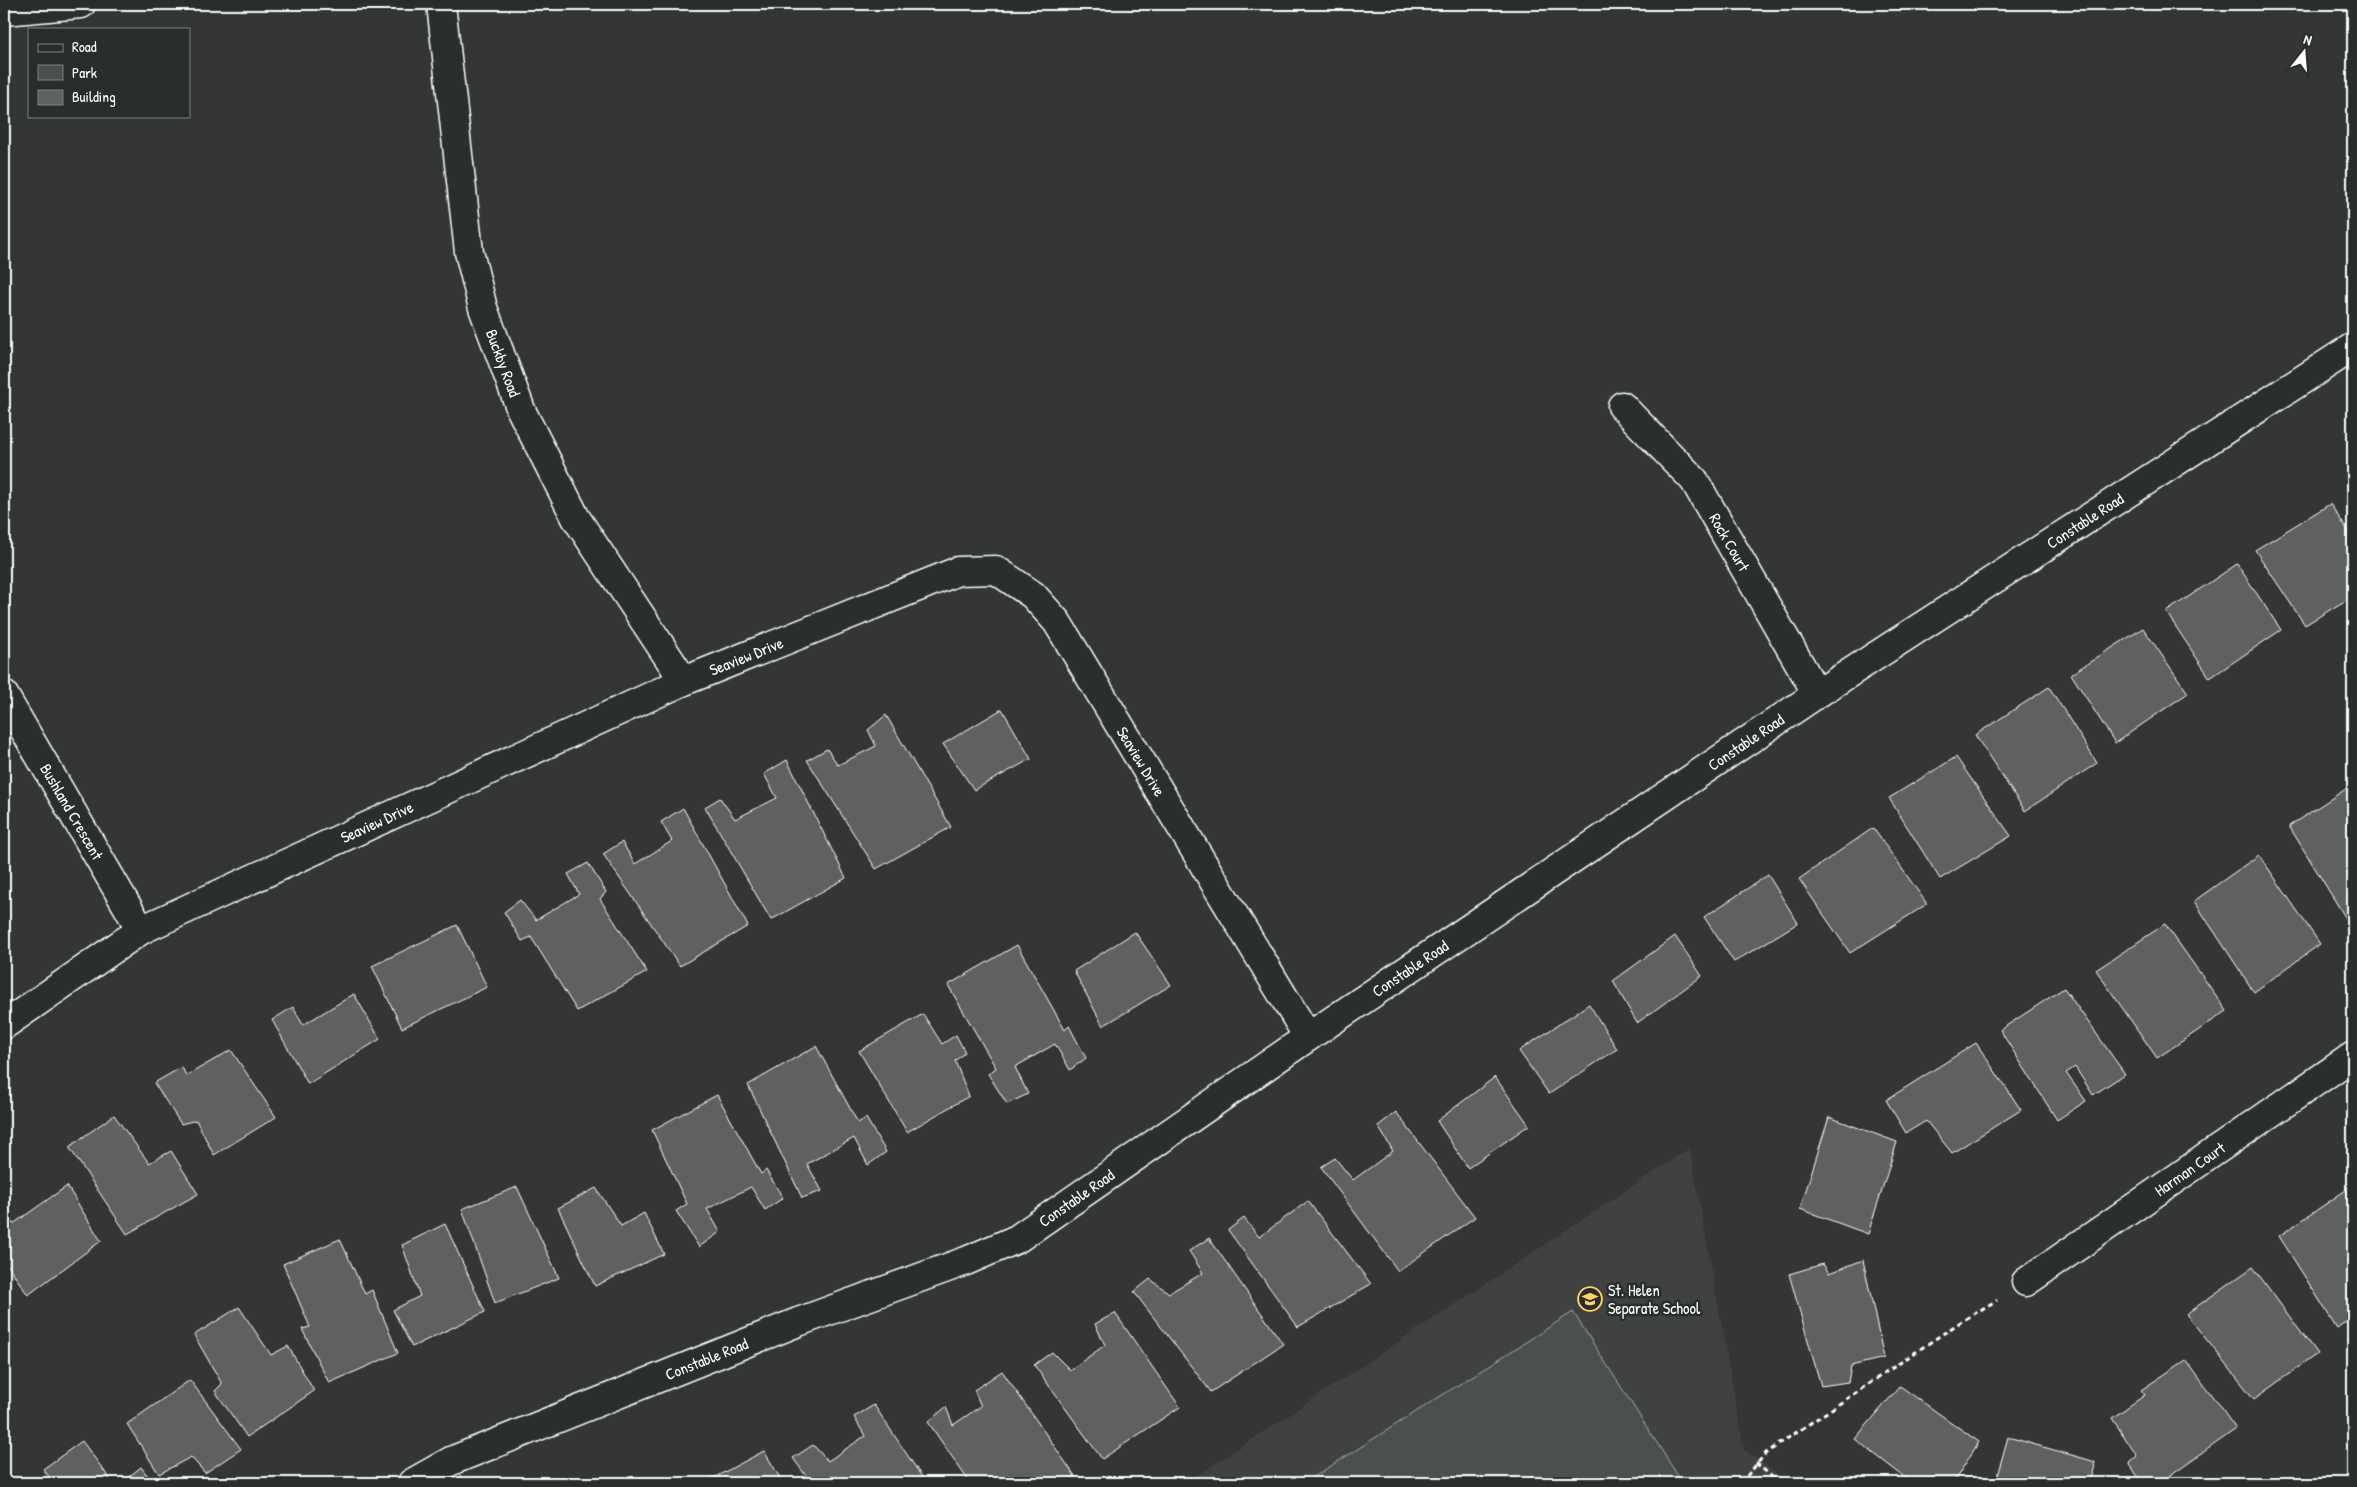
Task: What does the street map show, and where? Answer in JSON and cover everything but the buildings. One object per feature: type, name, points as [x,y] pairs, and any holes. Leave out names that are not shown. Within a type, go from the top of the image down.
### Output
[{"type":"street","points":[[4,11],[81,4]]},
{"type":"street","name":"Buckby Road","points":[[441,4],[469,252],[483,308],[521,410],[576,518],[684,681]]},
{"type":"street","name":"Constable Road","points":[[412,1483],[451,1461],[798,1322],[966,1261],[1018,1239],[1308,1037],[1817,694],[2353,347]]},
{"type":"street","name":"Rock Court","points":[[1622,406],[1694,480],[1817,694]]},
{"type":"street","name":"Seaview Drive","points":[[4,1025],[141,930],[684,681],[958,571],[996,570],[1034,594],[1057,622],[1308,1037]]},
{"type":"street","name":"Bushland Crescent","points":[[4,694],[141,930]]},
{"type":"street","name":"Harman Court","points":[[2026,1282],[2353,1056]]},
{"type":"path","points":[[1741,1483],[1766,1453],[1951,1328],[2026,1282]]},
{"type":"path","points":[[1756,1463],[1778,1483]]},
{"type":"shaded area","name":"St. Helen Separate School","points":[[1690,1148],[1744,1450],[1790,1483],[1186,1483]]},
{"type":"green space","points":[[1573,1312],[1682,1482],[1304,1483]]},
{"type":"place","name":"St. Helen Separate School","points":[[1590,1299]]}]
